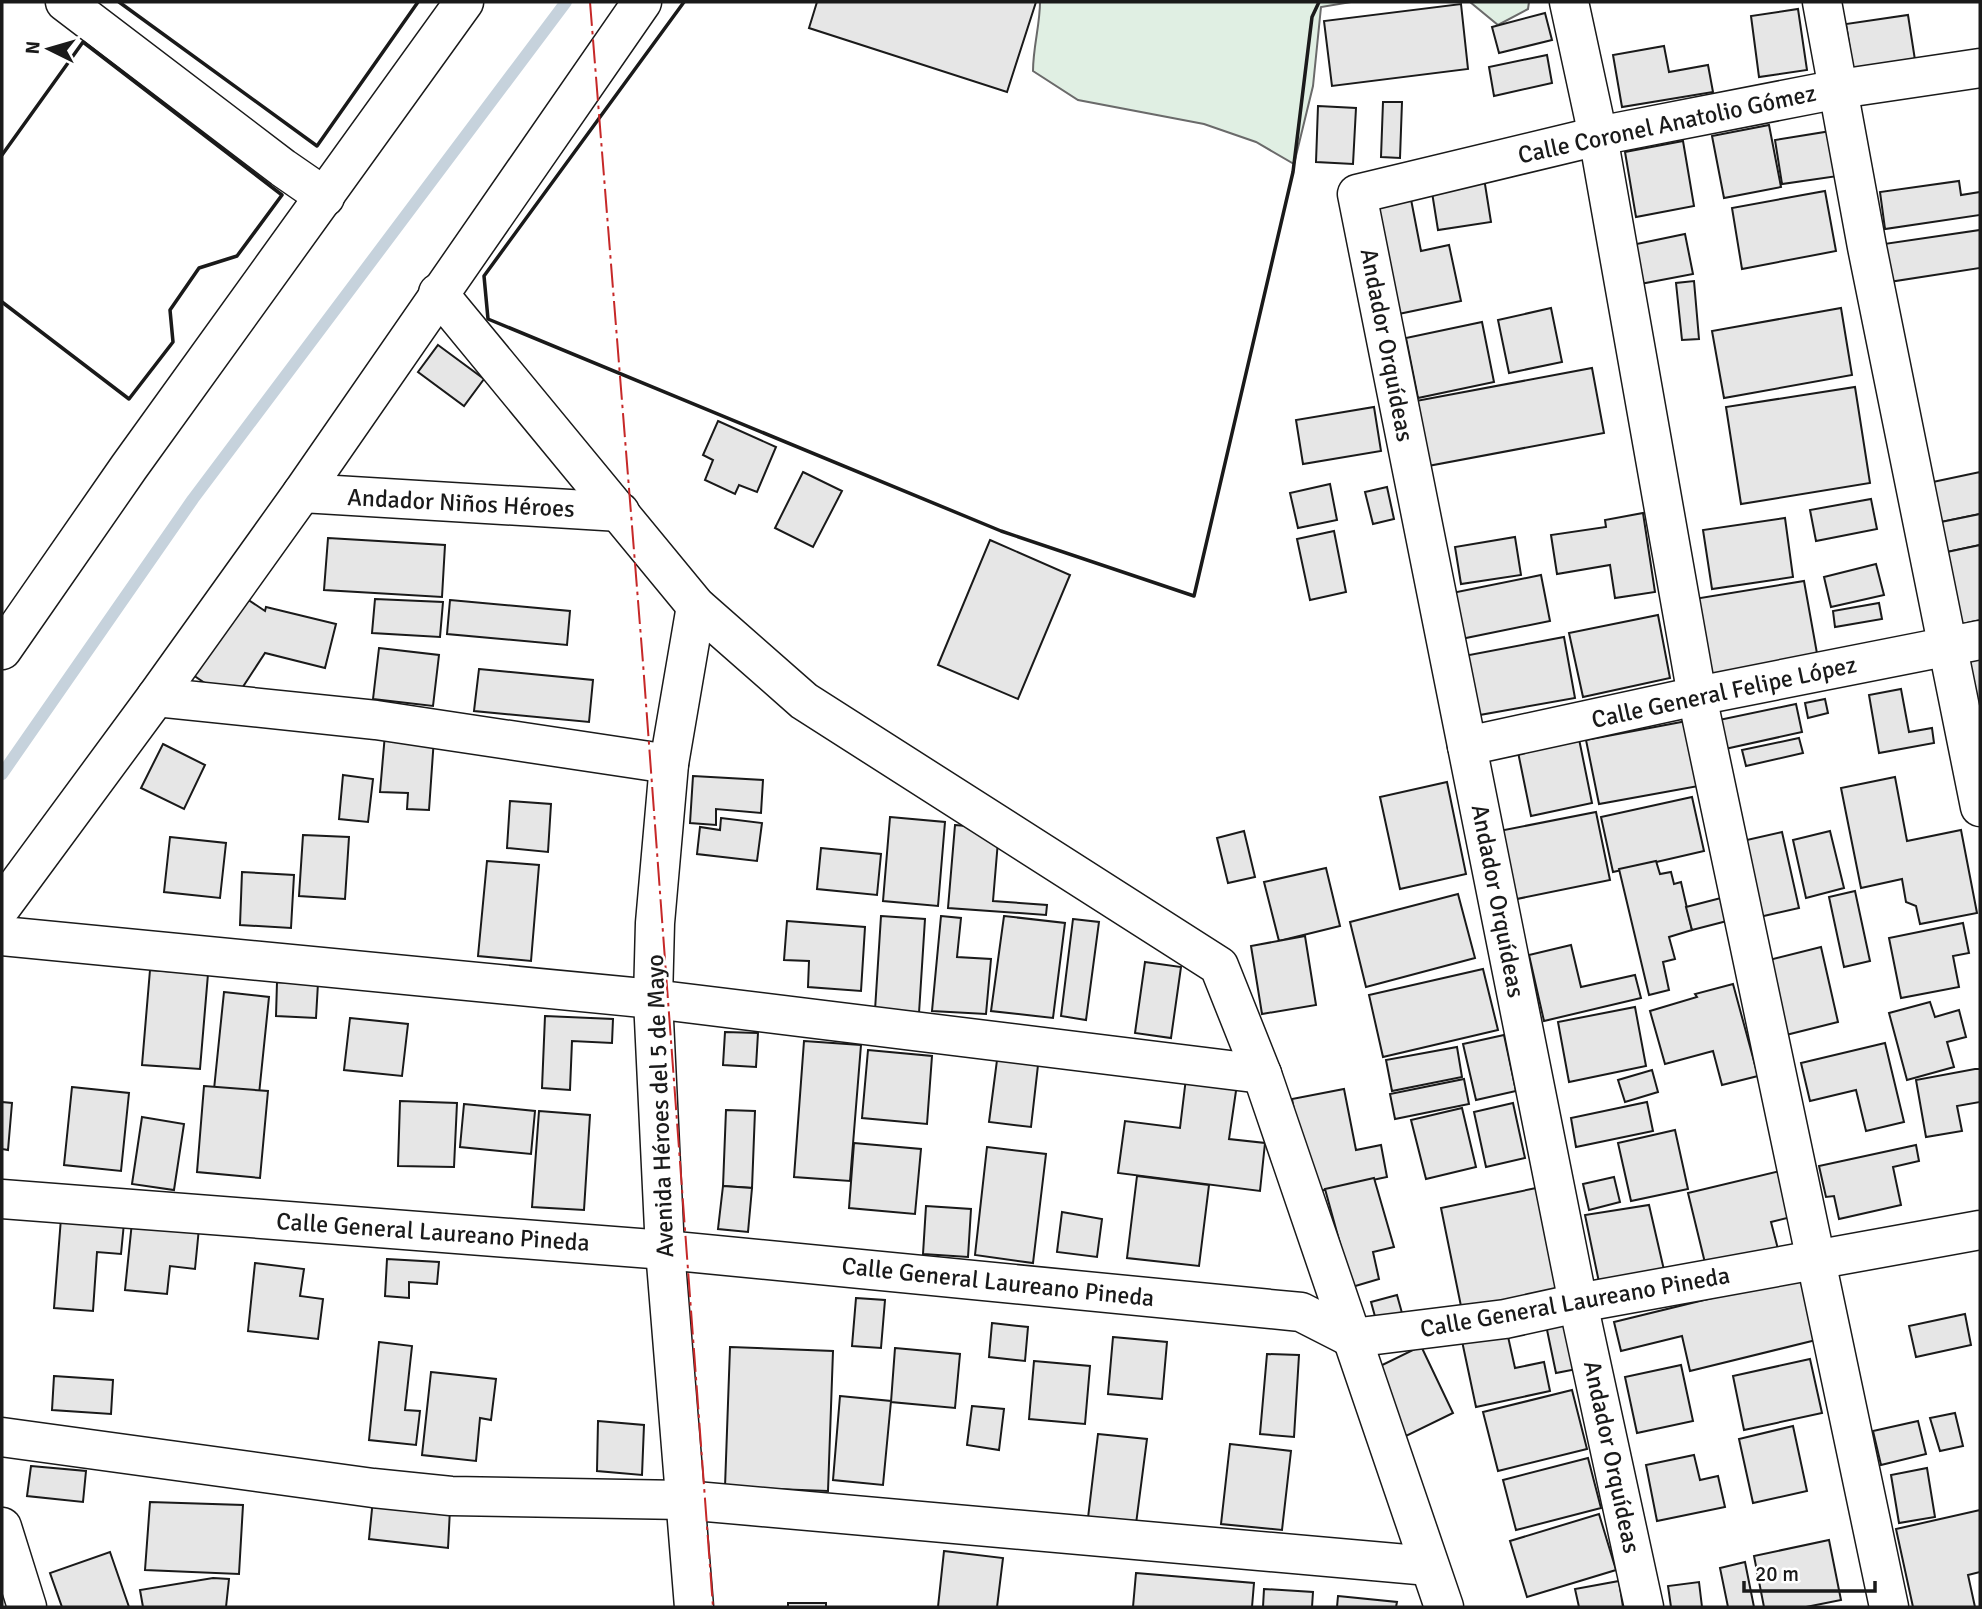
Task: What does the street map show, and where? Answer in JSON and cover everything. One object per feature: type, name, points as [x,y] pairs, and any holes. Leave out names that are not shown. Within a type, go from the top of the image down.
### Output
[{"type":"street","points":[[65,2],[283,169],[325,197]]},
{"type":"street","points":[[2,650],[129,467],[464,2]]},
{"type":"street","points":[[2,906],[302,493],[642,2]]},
{"type":"street","points":[[1569,2],[1598,136],[1697,696],[1889,1607]]},
{"type":"street","points":[[1822,2],[1867,247],[1964,643],[1980,807]]},
{"type":"street","name":"Calle Coronel Anatolio Gómez","points":[[1357,194],[1598,136],[1839,89],[1980,68]]},
{"type":"street","name":"Andador Orquídeas","points":[[1357,194],[1578,1303],[1644,1607]]},
{"type":"street","points":[[438,293],[696,606],[804,701],[1219,966],[1262,1074],[1444,1607]]},
{"type":"street","name":"Andador Niños Héroes","points":[[302,493],[620,512]]},
{"type":"street","name":"Avenida Héroes del 5 de Mayo","points":[[694,1607],[665,1250],[653,999],[655,923],[669,764],[696,606]]},
{"type":"street","name":"Calle General Felipe López","points":[[1467,746],[1697,696],[1964,643]]},
{"type":"street","points":[[156,697],[376,720],[669,764]]},
{"type":"street","points":[[2,936],[653,999],[1262,1074]]},
{"type":"street","name":"Calle General Laureano Pineda","points":[[2,1199],[665,1250],[1301,1312],[1352,1338],[1505,1318],[1980,1230]]},
{"type":"street","points":[[2,1437],[373,1488],[452,1496],[684,1500],[1429,1566]]},
{"type":"street","points":[[2,1527],[27,1607]]},
{"type":"green space","points":[[1040,2],[1351,2],[1321,7],[1313,86],[1294,164],[1256,142],[1204,124],[1078,100],[1033,71]]},
{"type":"green space","points":[[1470,2],[1529,2],[1528,9],[1498,25]]},
{"type":"building","points":[[817,2],[1036,2],[1007,92],[809,28]]},
{"type":"building","points":[[1461,4],[1468,69],[1332,86],[1324,21]]},
{"type":"building","points":[[1798,9],[1807,70],[1759,77],[1751,16]]},
{"type":"building","points":[[1545,13],[1552,40],[1499,53],[1492,27]]},
{"type":"building","points":[[1908,15],[1915,60],[1853,70],[1846,24]]},
{"type":"building","points":[[1664,46],[1669,72],[1708,65],[1713,92],[1622,107],[1613,55]]},
{"type":"building","points":[[1547,55],[1552,83],[1494,96],[1489,67]]},
{"type":"building","points":[[1383,102],[1402,102],[1400,158],[1381,157]]},
{"type":"building","points":[[1318,106],[1356,108],[1353,164],[1316,162]]},
{"type":"building","points":[[1769,125],[1781,187],[1724,198],[1712,136]]},
{"type":"building","points":[[1831,131],[1838,176],[1782,184],[1775,140]]},
{"type":"building","points":[[1683,141],[1694,206],[1636,217],[1625,152]]},
{"type":"building","points":[[1484,178],[1491,222],[1438,230],[1431,186]]},
{"type":"building","points":[[1959,181],[1961,195],[1980,192],[1980,215],[1885,229],[1880,192]]},
{"type":"building","points":[[1409,189],[1421,251],[1449,245],[1461,301],[1389,316],[1364,199]]},
{"type":"building","points":[[1825,191],[1836,251],[1742,269],[1732,208]]},
{"type":"building","points":[[1980,230],[1980,268],[1889,282],[1884,244]]},
{"type":"building","points":[[1685,234],[1693,274],[1635,285],[1627,246]]},
{"type":"building","points":[[1694,281],[1699,339],[1682,340],[1676,283]]},
{"type":"building","points":[[1551,308],[1562,362],[1509,373],[1498,320]]},
{"type":"building","points":[[1841,308],[1852,375],[1724,398],[1712,331]]},
{"type":"building","points":[[1482,322],[1494,382],[1418,398],[1406,338]]},
{"type":"building","points":[[438,345],[484,379],[464,406],[418,372]]},
{"type":"building","points":[[1592,368],[1604,433],[1428,466],[1416,401]]},
{"type":"building","points":[[1855,387],[1870,483],[1741,504],[1726,407]]},
{"type":"building","points":[[1374,407],[1381,451],[1303,464],[1296,420]]},
{"type":"building","points":[[718,421],[776,447],[757,492],[739,485],[735,494],[705,480],[713,460],[703,455]]},
{"type":"building","points":[[803,472],[842,491],[813,547],[775,528]]},
{"type":"building","points":[[1980,472],[1980,514],[1941,522],[1928,483]]},
{"type":"building","points":[[1330,484],[1337,520],[1298,528],[1290,493]]},
{"type":"building","points":[[1387,487],[1394,519],[1373,524],[1365,492]]},
{"type":"building","points":[[1871,499],[1877,529],[1816,541],[1810,510]]},
{"type":"building","points":[[1643,513],[1655,592],[1615,598],[1610,565],[1557,574],[1551,535],[1606,527],[1605,520]]},
{"type":"building","points":[[1980,514],[1980,545],[1947,552],[1941,522]]},
{"type":"building","points":[[1785,518],[1793,577],[1712,589],[1703,530]]},
{"type":"building","points":[[1334,531],[1346,592],[1310,600],[1297,539]]},
{"type":"building","points":[[1515,537],[1521,575],[1461,584],[1455,547]]},
{"type":"building","points":[[328,538],[445,545],[442,597],[324,590]]},
{"type":"building","points":[[990,540],[1070,575],[1018,699],[938,665]]},
{"type":"building","points":[[1980,545],[1980,620],[1962,624],[1947,552]]},
{"type":"building","points":[[1876,564],[1884,595],[1831,607],[1824,577]]},
{"type":"building","points":[[1541,575],[1550,621],[1461,639],[1452,593]]},
{"type":"building","points":[[1804,581],[1818,659],[1701,679],[1688,600]]},
{"type":"building","points":[[244,597],[265,611],[266,607],[336,624],[325,668],[265,653],[233,702],[193,675]]},
{"type":"building","points":[[375,599],[443,602],[440,637],[372,633]]},
{"type":"building","points":[[450,600],[570,611],[567,645],[447,634]]},
{"type":"building","points":[[1879,603],[1882,619],[1835,627],[1833,611]]},
{"type":"building","points":[[1658,615],[1670,678],[1583,697],[1569,633]]},
{"type":"building","points":[[1564,637],[1575,698],[1474,716],[1464,656]]},
{"type":"building","points":[[379,648],[439,655],[433,706],[373,699]]},
{"type":"building","points":[[1980,656],[1980,730],[1959,661]]},
{"type":"building","points":[[479,669],[593,680],[589,722],[474,711]]},
{"type":"building","points":[[1901,689],[1909,732],[1932,728],[1934,743],[1879,753],[1869,695]]},
{"type":"building","points":[[1825,699],[1828,713],[1808,718],[1805,703]]},
{"type":"building","points":[[1796,704],[1802,732],[1725,749],[1719,720]]},
{"type":"building","points":[[1692,720],[1704,785],[1599,804],[1586,740]]},
{"type":"building","points":[[385,734],[434,738],[429,810],[407,809],[408,793],[380,792]]},
{"type":"building","points":[[1799,738],[1803,753],[1746,766],[1742,750]]},
{"type":"building","points":[[1579,739],[1592,803],[1531,816],[1518,752]]},
{"type":"building","points":[[163,744],[205,765],[184,809],[141,788]]},
{"type":"building","points":[[343,775],[373,779],[368,822],[339,819]]},
{"type":"building","points":[[693,776],[763,780],[761,813],[716,809],[716,825],[690,823]]},
{"type":"building","points":[[1895,777],[1907,841],[1961,830],[1977,913],[1920,924],[1916,906],[1906,902],[1902,879],[1861,888],[1841,788]]},
{"type":"building","points":[[1447,782],[1466,874],[1400,889],[1380,797]]},
{"type":"building","points":[[1692,797],[1704,851],[1613,872],[1601,817]]},
{"type":"building","points":[[510,801],[551,804],[548,852],[507,848]]},
{"type":"building","points":[[1596,812],[1610,880],[1502,902],[1489,833]]},
{"type":"building","points":[[890,817],[945,822],[938,906],[883,901]]},
{"type":"building","points":[[721,818],[762,823],[757,861],[697,854],[700,827],[720,830]]},
{"type":"building","points":[[955,825],[999,829],[993,901],[1047,905],[1046,915],[948,908]]},
{"type":"building","points":[[1244,831],[1255,877],[1228,883],[1217,838]]},
{"type":"building","points":[[1830,831],[1844,888],[1806,898],[1793,840]]},
{"type":"building","points":[[1782,832],[1799,908],[1755,918],[1738,842]]},
{"type":"building","points":[[303,835],[349,837],[345,899],[299,896]]},
{"type":"building","points":[[170,837],[226,843],[220,898],[164,892]]},
{"type":"building","points":[[821,848],[881,854],[877,895],[817,889]]},
{"type":"building","points":[[487,861],[539,865],[531,961],[478,956]]},
{"type":"building","points":[[1656,861],[1660,874],[1671,872],[1674,884],[1681,882],[1692,930],[1669,937],[1675,959],[1663,962],[1669,990],[1649,995],[1619,869]]},
{"type":"building","points":[[1326,868],[1340,926],[1279,941],[1264,882]]},
{"type":"building","points":[[242,872],[294,875],[291,928],[240,925]]},
{"type":"building","points":[[1855,891],[1870,961],[1844,967],[1829,897]]},
{"type":"building","points":[[1458,894],[1475,958],[1366,987],[1350,922]]},
{"type":"building","points":[[1721,898],[1727,921],[1692,930],[1686,907]]},
{"type":"building","points":[[881,916],[925,919],[919,1013],[875,1010]]},
{"type":"building","points":[[941,916],[961,918],[957,957],[991,959],[986,1014],[932,1011]]},
{"type":"building","points":[[1004,916],[1065,923],[1053,1018],[991,1011]]},
{"type":"building","points":[[1073,919],[1099,922],[1086,1020],[1061,1016]]},
{"type":"building","points":[[787,921],[865,927],[861,991],[808,987],[809,961],[784,960]]},
{"type":"building","points":[[1963,923],[1969,953],[1953,956],[1959,987],[1901,998],[1889,938]]},
{"type":"building","points":[[1305,936],[1316,1005],[1262,1014],[1251,946]]},
{"type":"building","points":[[1571,945],[1581,987],[1635,975],[1641,998],[1544,1021],[1529,955]]},
{"type":"building","points":[[1821,947],[1838,1022],[1782,1036],[1765,961]]},
{"type":"building","points":[[1145,962],[1181,967],[1171,1038],[1135,1033]]},
{"type":"building","points":[[1483,969],[1498,1030],[1383,1057],[1369,995]]},
{"type":"building","points":[[150,970],[208,974],[200,1069],[142,1065]]},
{"type":"building","points":[[277,982],[318,983],[316,1018],[276,1016]]},
{"type":"building","points":[[1733,984],[1758,1076],[1722,1085],[1713,1051],[1665,1064],[1650,1011],[1697,997],[1695,994]]},
{"type":"building","points":[[224,992],[269,997],[258,1104],[213,1099]]},
{"type":"building","points":[[1930,1002],[1935,1017],[1959,1010],[1966,1037],[1947,1042],[1954,1067],[1907,1080],[1889,1013]]},
{"type":"building","points":[[1635,1007],[1646,1066],[1569,1082],[1558,1022]]},
{"type":"building","points":[[545,1016],[613,1019],[612,1043],[572,1041],[570,1090],[542,1088]]},
{"type":"building","points":[[350,1018],[408,1024],[402,1076],[344,1070]]},
{"type":"building","points":[[725,1032],[758,1033],[756,1067],[723,1065]]},
{"type":"building","points":[[1504,1035],[1516,1091],[1476,1100],[1463,1044]]},
{"type":"building","points":[[804,1041],[861,1045],[850,1181],[794,1177]]},
{"type":"building","points":[[1885,1043],[1904,1122],[1866,1131],[1856,1090],[1810,1101],[1801,1063]]},
{"type":"building","points":[[1457,1047],[1462,1077],[1392,1091],[1386,1060]]},
{"type":"building","points":[[868,1050],[932,1056],[927,1124],[862,1118]]},
{"type":"building","points":[[997,1060],[1038,1065],[1031,1127],[989,1122]]},
{"type":"building","points":[[1980,1069],[1980,1102],[1957,1106],[1962,1131],[1926,1137],[1916,1080]]},
{"type":"building","points":[[1652,1070],[1658,1092],[1625,1102],[1618,1080]]},
{"type":"building","points":[[1186,1078],[1237,1084],[1229,1139],[1265,1143],[1260,1191],[1118,1173],[1125,1121],[1180,1128]]},
{"type":"building","points":[[1464,1079],[1469,1104],[1395,1119],[1390,1094]]},
{"type":"building","points":[[204,1086],[268,1091],[260,1178],[197,1172]]},
{"type":"building","points":[[72,1087],[129,1093],[121,1171],[64,1165]]},
{"type":"building","points":[[1344,1089],[1356,1150],[1381,1145],[1387,1177],[1310,1193],[1292,1099]]},
{"type":"building","points":[[400,1101],[457,1103],[454,1167],[398,1166]]},
{"type":"building","points":[[2,1102],[12,1103],[8,1150],[2,1149]]},
{"type":"building","points":[[1647,1102],[1653,1131],[1576,1147],[1571,1118]]},
{"type":"building","points":[[1513,1103],[1525,1158],[1486,1167],[1474,1112]]},
{"type":"building","points":[[464,1104],[535,1111],[531,1154],[460,1147]]},
{"type":"building","points":[[1462,1108],[1476,1167],[1426,1179],[1411,1120]]},
{"type":"building","points":[[726,1110],[755,1111],[752,1188],[723,1186]]},
{"type":"building","points":[[539,1111],[590,1115],[584,1210],[532,1207]]},
{"type":"building","points":[[142,1117],[184,1124],[174,1190],[132,1184]]},
{"type":"building","points":[[1675,1130],[1688,1189],[1631,1201],[1618,1143]]},
{"type":"building","points":[[854,1143],[921,1149],[915,1214],[849,1208]]},
{"type":"building","points":[[1916,1145],[1919,1161],[1893,1167],[1901,1205],[1839,1219],[1834,1196],[1826,1197],[1819,1166]]},
{"type":"building","points":[[987,1147],[1046,1154],[1033,1263],[975,1255]]},
{"type":"building","points":[[1788,1169],[1799,1215],[1771,1222],[1778,1249],[1706,1267],[1688,1193]]},
{"type":"building","points":[[1137,1176],[1209,1185],[1199,1266],[1127,1258]]},
{"type":"building","points":[[1614,1177],[1620,1202],[1589,1210],[1583,1184]]},
{"type":"building","points":[[1374,1178],[1394,1247],[1373,1252],[1379,1279],[1352,1287],[1325,1189]]},
{"type":"building","points":[[723,1186],[752,1188],[748,1232],[718,1229]]},
{"type":"building","points":[[1541,1187],[1562,1290],[1462,1311],[1441,1208]]},
{"type":"building","points":[[1649,1205],[1664,1270],[1600,1287],[1585,1215]]},
{"type":"building","points":[[926,1206],[971,1209],[968,1257],[923,1254]]},
{"type":"building","points":[[1062,1212],[1102,1219],[1097,1257],[1057,1252]]},
{"type":"building","points":[[61,1218],[124,1223],[121,1254],[97,1252],[93,1311],[54,1308]]},
{"type":"building","points":[[132,1222],[199,1228],[195,1269],[170,1266],[167,1294],[125,1290]]},
{"type":"building","points":[[387,1259],[439,1262],[437,1284],[409,1282],[409,1298],[385,1296]]},
{"type":"building","points":[[255,1263],[304,1269],[300,1296],[323,1299],[318,1339],[248,1331]]},
{"type":"building","points":[[1802,1276],[1816,1340],[1690,1371],[1682,1336],[1621,1351],[1614,1322]]},
{"type":"building","points":[[1397,1295],[1402,1313],[1376,1320],[1371,1302]]},
{"type":"building","points":[[856,1298],[885,1300],[881,1348],[852,1346]]},
{"type":"building","points":[[1965,1314],[1971,1345],[1916,1357],[1909,1326]]},
{"type":"building","points":[[1572,1319],[1582,1368],[1556,1373],[1546,1325]]},
{"type":"building","points":[[992,1323],[1028,1327],[1025,1361],[989,1357]]},
{"type":"building","points":[[1507,1332],[1515,1368],[1544,1362],[1550,1391],[1476,1407],[1462,1341]]},
{"type":"building","points":[[1113,1337],[1167,1342],[1162,1399],[1108,1394]]},
{"type":"building","points":[[379,1342],[412,1346],[405,1410],[420,1411],[416,1445],[369,1440]]},
{"type":"building","points":[[1421,1346],[1453,1413],[1406,1436],[1374,1369]]},
{"type":"building","points":[[730,1347],[833,1351],[828,1491],[725,1487]]},
{"type":"building","points":[[895,1348],[960,1354],[955,1408],[891,1402]]},
{"type":"building","points":[[1267,1354],[1299,1355],[1294,1437],[1260,1434]]},
{"type":"building","points":[[1810,1359],[1822,1413],[1744,1430],[1733,1376]]},
{"type":"building","points":[[1034,1361],[1090,1366],[1085,1424],[1029,1419]]},
{"type":"building","points":[[1681,1365],[1693,1421],[1637,1433],[1625,1377]]},
{"type":"building","points":[[431,1372],[496,1379],[491,1420],[480,1418],[476,1461],[422,1455]]},
{"type":"building","points":[[54,1376],[113,1380],[111,1414],[52,1410]]},
{"type":"building","points":[[1572,1390],[1587,1449],[1498,1471],[1483,1412]]},
{"type":"building","points":[[840,1396],[891,1401],[883,1485],[833,1480]]},
{"type":"building","points":[[972,1406],[1004,1409],[999,1450],[967,1445]]},
{"type":"building","points":[[1955,1413],[1963,1446],[1940,1451],[1930,1418]]},
{"type":"building","points":[[598,1421],[644,1425],[642,1475],[597,1471]]},
{"type":"building","points":[[1918,1421],[1926,1454],[1881,1465],[1873,1431]]},
{"type":"building","points":[[1793,1426],[1807,1491],[1753,1503],[1739,1439]]},
{"type":"building","points":[[1098,1434],[1147,1439],[1136,1524],[1088,1518]]},
{"type":"building","points":[[1230,1444],[1291,1451],[1282,1530],[1221,1524]]},
{"type":"building","points":[[1694,1455],[1700,1480],[1718,1476],[1725,1507],[1657,1521],[1646,1465]]},
{"type":"building","points":[[1588,1458],[1601,1508],[1516,1530],[1503,1480]]},
{"type":"building","points":[[31,1466],[86,1471],[83,1502],[27,1496]]},
{"type":"building","points":[[1927,1468],[1935,1517],[1899,1523],[1891,1475]]},
{"type":"building","points":[[373,1499],[450,1509],[448,1548],[369,1539]]},
{"type":"building","points":[[150,1502],[243,1505],[239,1574],[145,1570]]},
{"type":"building","points":[[1980,1510],[1980,1572],[1968,1575],[1975,1607],[1913,1607],[1896,1529]]},
{"type":"building","points":[[1599,1514],[1616,1570],[1527,1597],[1510,1541]]},
{"type":"building","points":[[1829,1540],[1841,1600],[1806,1607],[1764,1607],[1754,1556]]},
{"type":"building","points":[[944,1551],[1003,1558],[997,1607],[938,1607]]},
{"type":"building","points":[[110,1552],[129,1607],[62,1607],[50,1573]]},
{"type":"building","points":[[1745,1562],[1754,1607],[1728,1607],[1720,1568]]},
{"type":"building","points":[[1136,1573],[1254,1583],[1252,1607],[1133,1607]]},
{"type":"building","points":[[213,1578],[229,1579],[226,1607],[143,1607],[140,1590]]},
{"type":"building","points":[[1619,1581],[1623,1607],[1579,1607],[1575,1589]]},
{"type":"building","points":[[1699,1582],[1702,1607],[1671,1607],[1668,1586]]},
{"type":"building","points":[[1264,1589],[1313,1592],[1312,1607],[1263,1607]]},
{"type":"building","points":[[1338,1596],[1397,1602],[1396,1607],[1337,1607]]},
{"type":"building","points":[[788,1603],[826,1603],[826,1607],[788,1607]]},
{"type":"waterway","points":[[2,774],[193,499],[566,2]]},
{"type":"wall","points":[[119,2],[317,146],[418,2]]},
{"type":"wall","points":[[684,2],[484,276],[488,319],[1001,531],[1194,596],[1293,172],[1312,17],[1319,2]]},
{"type":"wall","points":[[2,155],[83,42],[282,195],[237,256],[199,268],[170,310],[173,342],[129,399],[2,302]]},
{"type":"power","points":[[590,2],[643,663],[713,1607]]}]
